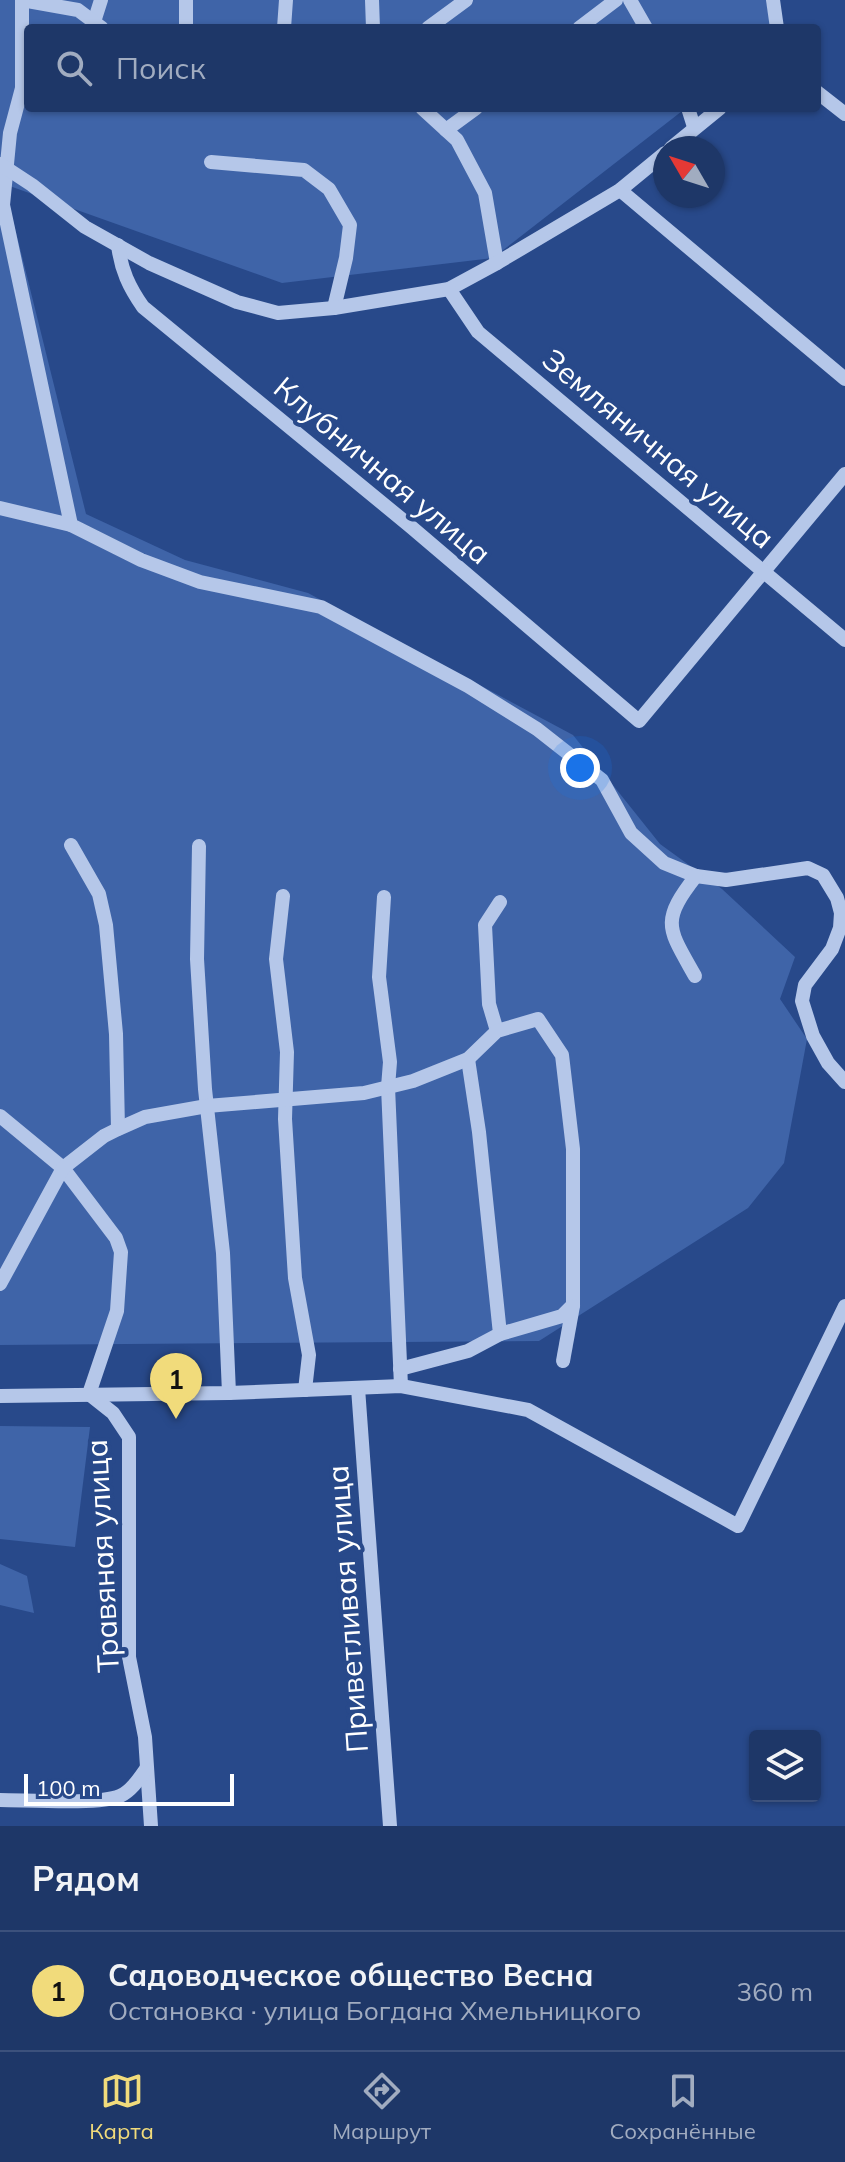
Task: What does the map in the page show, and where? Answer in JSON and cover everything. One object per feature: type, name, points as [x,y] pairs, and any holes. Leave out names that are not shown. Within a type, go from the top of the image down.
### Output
[{"type":"street","points":[[71,525],[3,205],[4,166],[22,88],[22,0],[78,10],[97,24]]},
{"type":"street","points":[[98,24],[101,0]]},
{"type":"street","points":[[186,0],[186,24]]},
{"type":"street","points":[[284,24],[286,0]]},
{"type":"street","points":[[372,0],[373,24]]},
{"type":"street","points":[[433,24],[466,0]]},
{"type":"street","points":[[584,24],[616,0]]},
{"type":"street","points":[[630,0],[644,24]]},
{"type":"street","points":[[773,0],[776,24]]},
{"type":"street","points":[[821,95],[845,114]]},
{"type":"street","points":[[426,112],[457,140],[485,193],[497,263]]},
{"type":"street","points":[[446,130],[471,112]]},
{"type":"street","points":[[689,112],[694,127]]},
{"type":"street","points":[[684,136],[715,112]]},
{"type":"street","points":[[211,162],[304,170],[329,189],[350,225],[334,308]]},
{"type":"street","points":[[4,166],[85,227],[149,263],[237,302],[278,313],[334,308],[449,289],[620,190],[653,163]]},
{"type":"street","points":[[620,190],[845,379]]},
{"type":"street","name":"Клубничная улица","points":[[118,245],[121,266],[143,307],[410,526],[639,721],[764,572]]},
{"type":"street","name":"Земляничная улица","points":[[449,289],[478,332],[845,640]]},
{"type":"street","points":[[764,572],[845,474]]},
{"type":"street","points":[[0,508],[71,525],[141,560],[200,582],[321,607],[468,686],[537,729],[602,780],[631,833],[664,863],[696,876],[726,880],[808,868],[823,875],[837,898],[841,913],[840,928],[832,949],[805,985],[802,1001],[813,1036],[828,1063],[845,1082]]},
{"type":"street","points":[[71,845],[99,894],[106,925],[116,1034],[118,1129]]},
{"type":"street","points":[[199,846],[197,959],[207,1106],[223,1253],[229,1393]]},
{"type":"street","points":[[695,976],[670,926],[673,908],[696,876]]},
{"type":"street","points":[[283,896],[276,959],[287,1052],[285,1099],[295,1278],[309,1355],[305,1390]]},
{"type":"street","points":[[384,897],[379,977],[390,1062],[388,1087],[401,1386]]},
{"type":"street","points":[[497,1031],[489,1004],[485,925],[500,902]]},
{"type":"street","points":[[0,1284],[63,1168],[118,1129],[145,1117],[207,1106],[364,1093],[413,1081],[468,1059],[497,1031],[538,1019],[562,1055],[573,1149],[573,1305],[563,1361]]},
{"type":"street","points":[[468,1059],[479,1132],[500,1334]]},
{"type":"street","points":[[0,1116],[63,1168],[116,1238],[121,1252],[117,1311],[89,1394]]},
{"type":"street","points":[[400,1369],[468,1351],[500,1334],[562,1316],[573,1305]]},
{"type":"street","points":[[0,1396],[229,1393],[401,1386],[528,1410],[738,1526],[845,1306]]},
{"type":"street","name":"Приветливая улица","points":[[358,1388],[390,1826]]},
{"type":"street","name":"Травяная улица","points":[[89,1394],[113,1413],[129,1437],[129,1657],[145,1737],[151,1826]]},
{"type":"street","points":[[0,1800],[103,1800],[121,1796],[146,1769]]},
{"type":"shaded area","points":[[0,0],[766,0],[770,24],[24,24],[24,112],[681,112],[493,258],[282,283],[4,184],[86,514],[185,560],[308,593],[573,735],[660,844],[722,889],[795,957],[780,999],[807,1039],[784,1163],[748,1208],[539,1341],[0,1345]]},
{"type":"shaded area","points":[[0,1426],[90,1427],[75,1547],[0,1539]]},
{"type":"shaded area","points":[[0,1564],[27,1576],[34,1613],[0,1605]]},
{"type":"place","name":"Садоводческое общество Весна","points":[[176,1419]]}]
